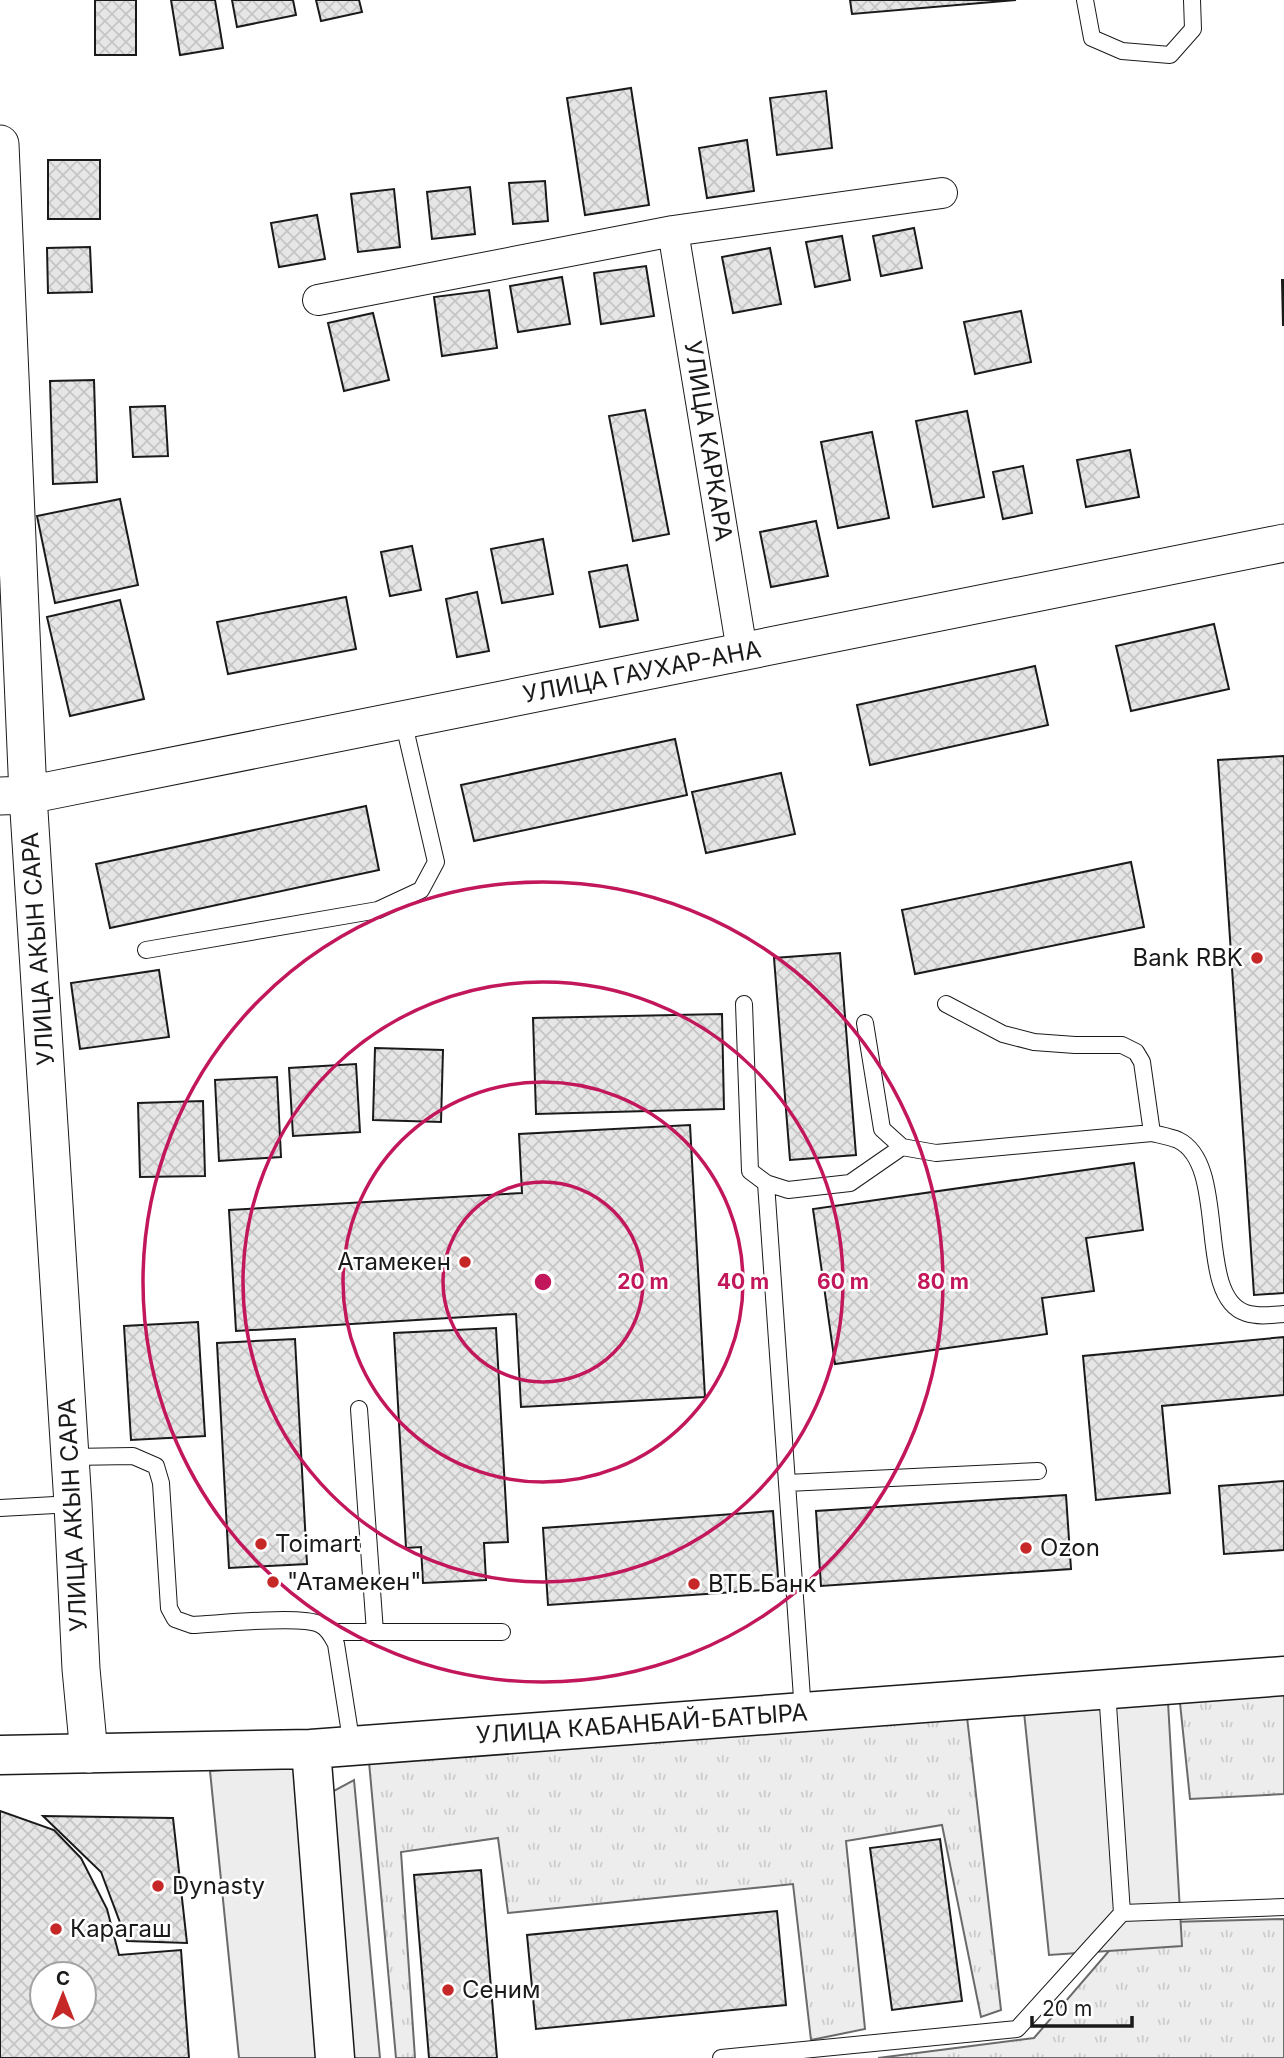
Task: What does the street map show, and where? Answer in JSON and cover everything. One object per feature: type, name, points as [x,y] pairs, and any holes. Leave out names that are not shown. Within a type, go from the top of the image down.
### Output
[{"type":"main road","name":"УЛИЦА КАБАНБАЙ-БАТЫРА","points":[[0,1755],[311,1749],[1284,1676]]},
{"type":"main road","points":[[311,1749],[335,2058]]},
{"type":"street","name":"УЛИЦА АКЫН САРА","points":[[0,144],[14,796],[70,1457],[81,1669],[89,1754]]},
{"type":"street","points":[[318,300],[673,231],[942,193]]},
{"type":"street","name":"УЛИЦА КАРКАРА","points":[[673,231],[742,651]]},
{"type":"street","name":"УЛИЦА ГАУХАР-АНА","points":[[14,796],[1284,543]]},
{"type":"lane","points":[[1085,0],[1092,38],[1122,51],[1170,55],[1193,29],[1192,0]]},
{"type":"lane","points":[[146,950],[378,910],[421,890],[436,862],[403,720]]},
{"type":"lane","points":[[744,1004],[750,1171],[766,1183],[789,1190],[850,1183],[902,1147]]},
{"type":"lane","points":[[946,1004],[1003,1034],[1034,1042],[1122,1045],[1136,1052],[1142,1062],[1152,1133]]},
{"type":"lane","points":[[865,1023],[881,1129],[902,1147],[936,1153],[1152,1133],[1180,1140],[1193,1153],[1203,1170],[1219,1273],[1229,1302],[1245,1313],[1265,1316],[1284,1314]]},
{"type":"lane","points":[[766,1183],[803,1712]]},
{"type":"lane","points":[[359,1409],[375,1632]]},
{"type":"lane","points":[[70,1457],[133,1456],[156,1466],[161,1483],[169,1608],[175,1619],[192,1625],[300,1620],[319,1623],[330,1632],[336,1644],[352,1746]]},
{"type":"lane","points":[[787,1483],[1038,1471]]},
{"type":"lane","points":[[0,1508],[73,1504]]},
{"type":"lane","points":[[330,1632],[502,1632]]},
{"type":"lane","points":[[1107,1690],[1122,1913]]},
{"type":"lane","points":[[721,2058],[1017,2029],[1122,1913],[1284,1907]]},
{"type":"green space","points":[[1284,1694],[1284,1794],[1190,1799],[1180,1703]]},
{"type":"green space","points":[[967,1717],[1001,2010],[981,2017],[942,1825],[846,1841],[865,2029],[811,2040],[793,1884],[508,1913],[498,1838],[401,1852],[415,2058],[396,2058],[369,1762]]},
{"type":"green space","points":[[1284,1919],[1284,2058],[878,2058],[1034,2038],[1133,1923]]},
{"type":"shaded area","points":[[1168,1702],[1182,1946],[1049,1955],[1024,1712]]},
{"type":"shaded area","points":[[297,1765],[320,2058],[239,2058],[210,1771]]},
{"type":"shaded area","points":[[354,1780],[380,2058],[353,2058],[328,1794]]},
{"type":"building","points":[[95,0],[136,0],[136,55],[95,55]]},
{"type":"building","points":[[171,0],[215,0],[223,48],[180,55]]},
{"type":"building","points":[[232,0],[293,0],[296,15],[237,27]]},
{"type":"building","points":[[316,0],[359,0],[362,12],[321,21]]},
{"type":"building","points":[[850,0],[1016,0],[852,14]]},
{"type":"building","points":[[631,88],[649,205],[585,215],[567,98]]},
{"type":"building","points":[[826,91],[832,148],[777,155],[770,98]]},
{"type":"building","points":[[747,140],[754,191],[707,198],[699,148]]},
{"type":"building","points":[[48,160],[100,160],[100,219],[48,219]]},
{"type":"building","points":[[545,181],[548,221],[513,224],[509,183]]},
{"type":"building","points":[[470,187],[475,234],[432,239],[427,192]]},
{"type":"building","points":[[394,189],[400,247],[358,252],[351,194]]},
{"type":"building","points":[[317,215],[325,259],[279,267],[271,223]]},
{"type":"building","points":[[914,228],[922,268],[881,276],[873,236]]},
{"type":"building","points":[[842,236],[850,280],[815,287],[806,242]]},
{"type":"building","points":[[90,247],[92,292],[48,293],[47,248]]},
{"type":"building","points":[[770,248],[781,304],[733,313],[722,257]]},
{"type":"building","points":[[646,266],[654,316],[601,324],[594,273]]},
{"type":"building","points":[[562,277],[570,324],[518,332],[510,286]]},
{"type":"building","points":[[1284,280],[1284,325],[1283,325]]},
{"type":"building","points":[[489,290],[497,348],[442,356],[434,297]]},
{"type":"building","points":[[1021,311],[1031,362],[975,374],[964,322]]},
{"type":"building","points":[[373,313],[389,380],[344,391],[328,323]]},
{"type":"building","points":[[94,380],[97,482],[53,484],[50,381]]},
{"type":"building","points":[[165,406],[168,456],[133,457],[130,407]]},
{"type":"building","points":[[645,410],[669,534],[633,541],[609,416]]},
{"type":"building","points":[[967,411],[984,497],[933,507],[916,421]]},
{"type":"building","points":[[872,432],[889,518],[838,528],[821,442]]},
{"type":"building","points":[[1130,450],[1139,497],[1086,507],[1077,460]]},
{"type":"building","points":[[1023,466],[1032,513],[1003,519],[993,472]]},
{"type":"building","points":[[120,499],[138,585],[55,603],[37,516]]},
{"type":"building","points":[[816,521],[828,576],[771,587],[760,532]]},
{"type":"building","points":[[543,539],[553,594],[502,603],[491,549]]},
{"type":"building","points":[[412,546],[421,590],[390,596],[381,552]]},
{"type":"building","points":[[627,565],[638,620],[600,627],[589,572]]},
{"type":"building","points":[[477,592],[489,651],[457,657],[446,599]]},
{"type":"building","points":[[346,597],[356,649],[228,674],[217,622]]},
{"type":"building","points":[[120,600],[144,699],[70,716],[47,617]]},
{"type":"building","points":[[1214,624],[1229,689],[1131,711],[1116,646]]},
{"type":"building","points":[[1035,666],[1048,725],[870,765],[857,705]]},
{"type":"building","points":[[675,739],[687,795],[474,841],[461,785]]},
{"type":"building","points":[[1284,756],[1284,1293],[1254,1295],[1218,760]]},
{"type":"building","points":[[781,773],[795,834],[706,853],[692,792]]},
{"type":"building","points":[[366,806],[379,870],[110,928],[96,864]]},
{"type":"building","points":[[1131,862],[1144,927],[915,974],[902,910]]},
{"type":"building","points":[[840,953],[856,1155],[790,1160],[774,958]]},
{"type":"building","points":[[159,970],[169,1037],[80,1049],[71,983]]},
{"type":"building","points":[[722,1014],[724,1109],[536,1114],[533,1018]]},
{"type":"building","points":[[375,1048],[443,1050],[441,1122],[373,1120]]},
{"type":"building","points":[[356,1064],[360,1132],[293,1136],[289,1068]]},
{"type":"building","points":[[277,1077],[281,1157],[219,1161],[215,1080]]},
{"type":"building","points":[[203,1101],[205,1176],[140,1177],[138,1103]]},
{"type":"building","name":"Атамекен","points":[[690,1125],[705,1397],[521,1407],[516,1314],[236,1331],[229,1210],[522,1193],[519,1134]]},
{"type":"building","points":[[1134,1163],[1143,1230],[1086,1238],[1094,1291],[1042,1298],[1047,1334],[835,1364],[813,1209]]},
{"type":"building","points":[[198,1322],[205,1436],[131,1440],[124,1326]]},
{"type":"building","points":[[496,1328],[508,1542],[484,1543],[486,1580],[423,1583],[421,1547],[406,1548],[394,1333]]},
{"type":"building","points":[[1284,1337],[1284,1395],[1162,1406],[1170,1493],[1096,1500],[1083,1356]]},
{"type":"building","points":[[295,1339],[307,1564],[229,1568],[217,1343]]},
{"type":"building","points":[[1284,1481],[1284,1550],[1224,1554],[1219,1486]]},
{"type":"building","points":[[1066,1495],[1071,1569],[821,1586],[816,1511]]},
{"type":"building","points":[[773,1511],[779,1589],[548,1605],[543,1528]]},
{"type":"building","name":"Карагаш","points":[[0,1811],[54,1830],[81,1858],[107,1909],[119,1955],[181,1950],[189,2058],[0,2058]]},
{"type":"building","points":[[43,1816],[173,1818],[187,1943],[127,1941],[101,1872]]},
{"type":"building","points":[[940,1839],[962,2001],[892,2010],[870,1848]]},
{"type":"building","points":[[481,1870],[497,2058],[429,2058],[414,1875]]},
{"type":"building","points":[[777,1911],[786,2005],[536,2029],[527,1935]]},
{"type":"place","name":"Bank RBK","points":[[1257,958]]},
{"type":"place","name":"Атамекен","points":[[465,1262]]},
{"type":"place","name":"Toimart","points":[[261,1544]]},
{"type":"place","name":"Ozon","points":[[1026,1548]]},
{"type":"place","name":"\"Атамекен\"","points":[[273,1582]]},
{"type":"place","name":"ВТБ Банк","points":[[694,1584]]},
{"type":"place","name":"Dynasty","points":[[158,1886]]},
{"type":"place","name":"Карагаш","points":[[56,1929]]},
{"type":"place","name":"Сеним","points":[[448,1990]]}]
